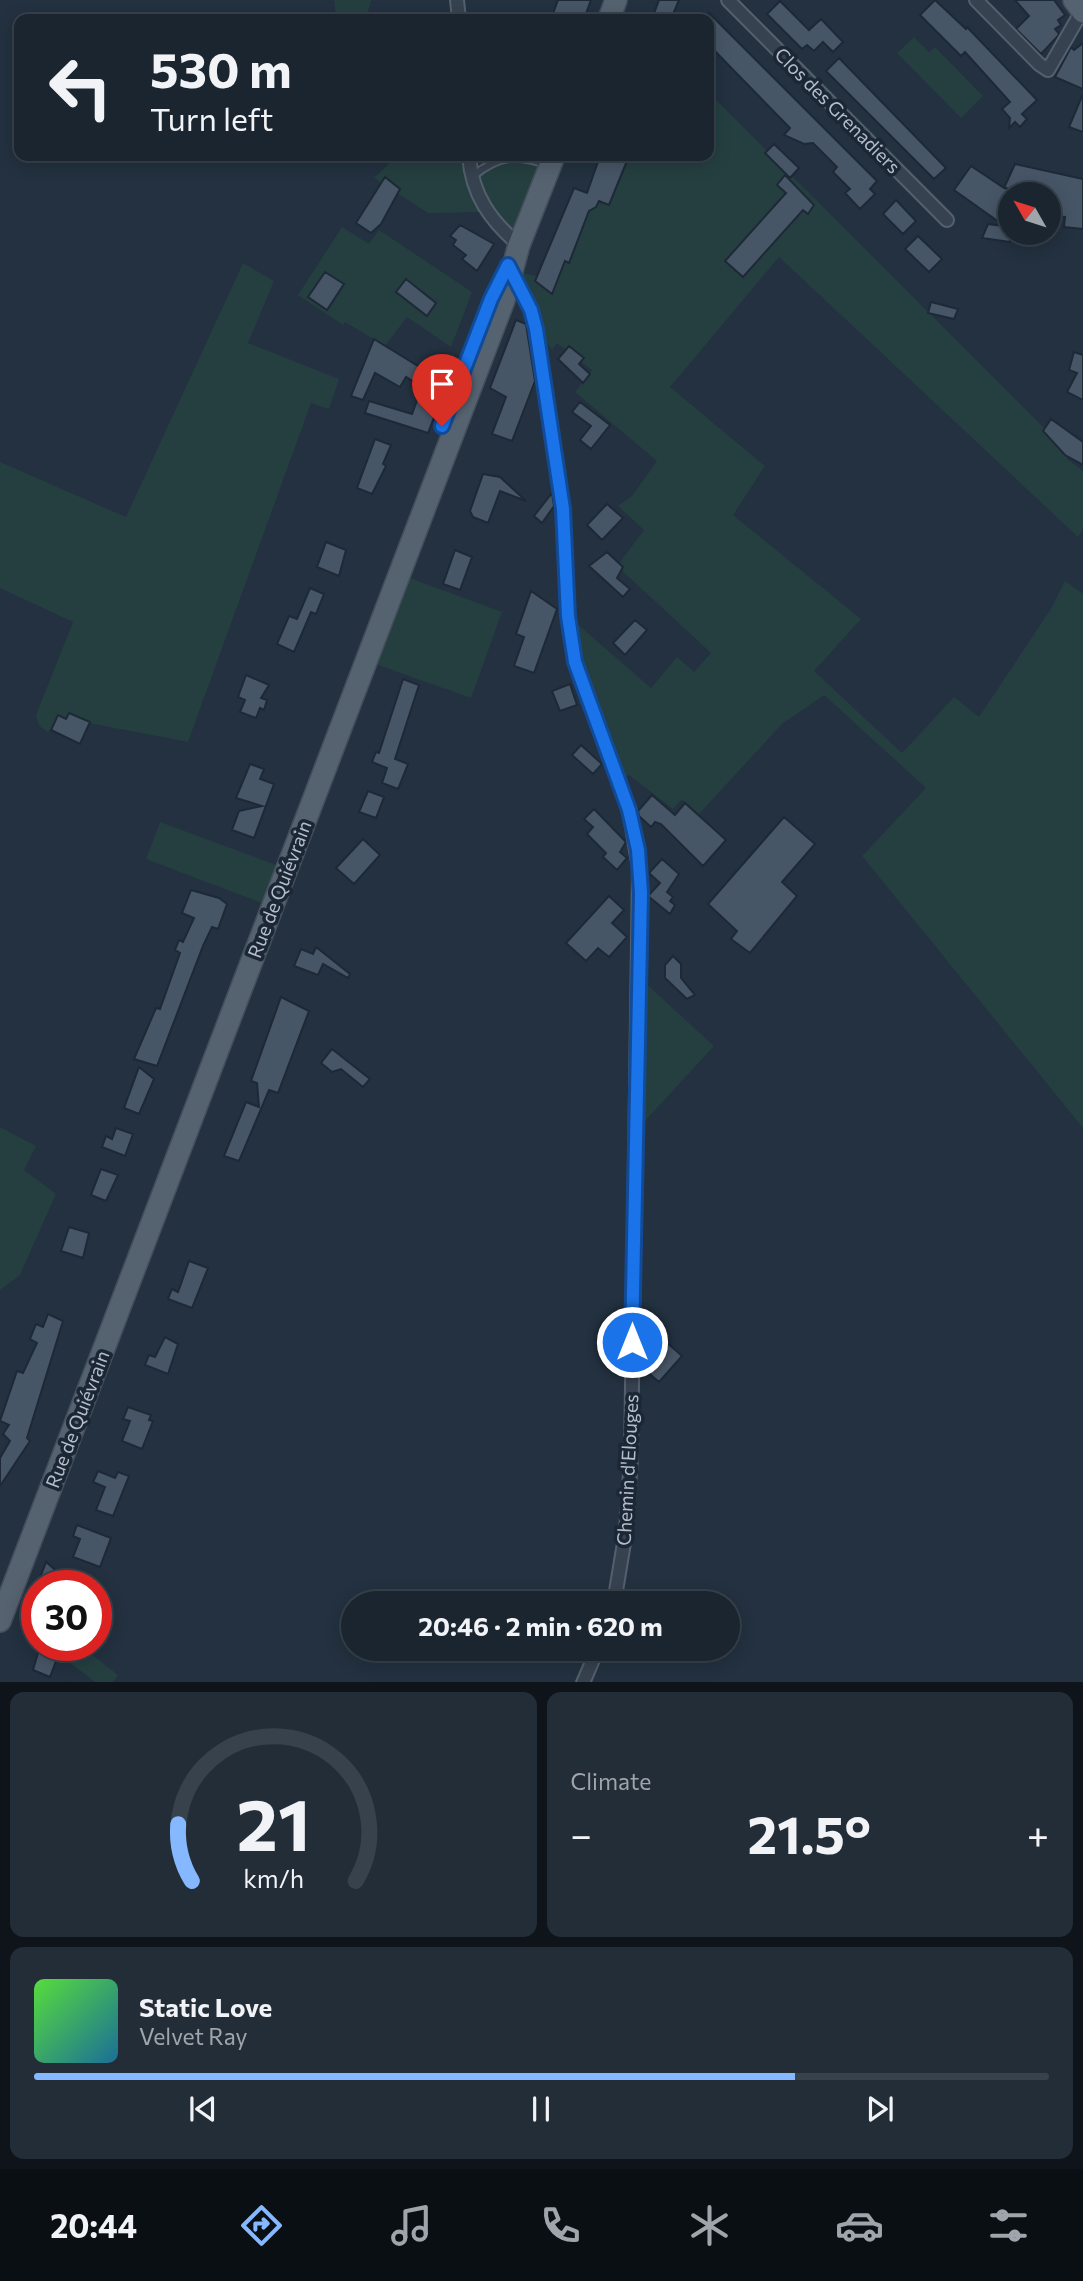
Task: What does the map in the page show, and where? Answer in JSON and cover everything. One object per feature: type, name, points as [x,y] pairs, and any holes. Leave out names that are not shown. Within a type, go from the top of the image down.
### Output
[{"type":"main road","points":[[510,268],[552,161]]},
{"type":"main road","name":"Rue de Quiévrain","points":[[0,1590],[469,355],[491,299],[510,268]]},
{"type":"main road","name":"Rue de Quiévrain","points":[[0,1621],[500,312],[510,268]]},
{"type":"street","name":"Clos des Grenadiers","points":[[728,0],[947,220]]},
{"type":"street","points":[[975,0],[1048,70],[1080,8]]},
{"type":"street","points":[[470,161],[486,212],[494,224],[519,245]]},
{"type":"street","name":"Chemin d'Elouges","points":[[510,268],[531,310],[538,342],[563,509],[568,616],[575,662],[629,810],[639,868],[631,1458],[626,1531],[616,1591]]},
{"type":"street","points":[[583,1682],[592,1661]]},
{"type":"lane","points":[[473,176],[496,161]]},
{"type":"green space","points":[[334,0],[371,0],[367,14],[336,14]]},
{"type":"green space","points":[[914,37],[929,52],[935,47],[983,96],[961,118],[897,53]]},
{"type":"green space","points":[[714,98],[1069,453],[1067,459],[1083,471],[1083,529],[1078,537],[779,257],[670,387],[765,466],[733,515],[861,619],[814,671],[902,753],[954,697],[979,717],[1052,607],[1065,581],[1083,594],[1083,1128],[862,856],[926,788],[824,695],[782,724],[699,814],[682,799],[673,809],[629,775],[618,780],[603,743],[568,616],[651,688],[677,657],[694,672],[711,653],[617,566],[644,530],[618,506],[632,496],[657,461],[575,392],[592,370],[557,343],[552,350],[536,329],[512,271],[537,276],[553,288],[592,201],[602,204],[604,198],[610,200],[625,161],[714,161]]},
{"type":"green space","points":[[392,161],[470,161],[473,176],[503,161],[532,161],[550,166],[519,245],[486,212],[428,213],[374,178]]},
{"type":"green space","points":[[342,227],[369,244],[379,230],[472,292],[451,347],[407,317],[385,346],[345,322],[343,325],[298,295]]},
{"type":"green space","points":[[243,263],[274,281],[248,343],[339,379],[329,409],[311,403],[188,742],[73,720],[58,721],[48,732],[39,726],[36,715],[73,622],[0,588],[0,462],[126,517]]},
{"type":"green space","points":[[399,574],[502,612],[471,698],[367,661]]},
{"type":"green space","points":[[160,822],[276,865],[262,903],[146,859]]},
{"type":"green space","points":[[639,977],[714,1046],[644,1122],[634,1111]]},
{"type":"green space","points":[[0,1127],[36,1146],[24,1170],[56,1194],[20,1275],[0,1290]]},
{"type":"green space","points":[[68,1661],[100,1661],[118,1675],[113,1682],[95,1682]]},
{"type":"building","points":[[558,0],[591,0],[586,14],[553,14]]},
{"type":"building","points":[[659,0],[679,0],[673,14],[654,14]]},
{"type":"building","points":[[935,0],[966,29],[967,27],[1037,100],[1022,114],[1027,119],[1020,127],[1015,122],[1009,128],[1010,118],[1002,109],[1010,102],[965,52],[961,56],[920,15]]},
{"type":"building","points":[[1015,0],[1054,0],[1065,15],[1058,20],[1061,25],[1055,29],[1059,34],[1041,54],[1016,29],[1029,16]]},
{"type":"building","points":[[780,1],[809,30],[821,19],[843,42],[833,52],[823,42],[814,51],[807,45],[802,49],[767,14]]},
{"type":"building","points":[[714,18],[877,181],[870,189],[875,194],[860,209],[845,193],[850,189],[833,172],[837,167],[813,143],[804,144],[784,135],[790,128],[714,50]]},
{"type":"building","points":[[1083,43],[1083,89],[1055,77],[1071,47],[1074,50]]},
{"type":"building","points":[[839,58],[946,168],[934,179],[826,71]]},
{"type":"building","points":[[1083,97],[1083,132],[1069,127]]},
{"type":"building","points":[[774,144],[799,168],[790,178],[765,153]]},
{"type":"building","points":[[598,161],[627,161],[609,205],[599,201],[596,207],[589,211],[569,263],[565,261],[552,294],[535,281],[574,188],[587,193]]},
{"type":"building","points":[[1015,164],[1083,179],[1083,229],[1064,227],[1065,217],[1061,217],[1061,182],[1007,182]]},
{"type":"building","points":[[971,166],[998,184],[998,221],[954,190]]},
{"type":"building","points":[[785,175],[814,205],[808,214],[803,210],[743,277],[725,261],[786,193],[777,185]]},
{"type":"building","points":[[385,177],[400,189],[381,224],[371,233],[356,223]]},
{"type":"building","points":[[896,200],[916,221],[903,234],[883,214]]},
{"type":"building","points":[[988,224],[998,225],[998,240],[982,238]]},
{"type":"building","points":[[460,225],[494,244],[477,271],[462,259],[466,255],[453,245],[456,240],[450,236]]},
{"type":"building","points":[[918,236],[942,259],[929,272],[905,249]]},
{"type":"building","points":[[325,272],[344,284],[327,310],[308,297]]},
{"type":"building","points":[[406,279],[436,303],[427,316],[396,292]]},
{"type":"building","points":[[931,302],[958,309],[954,319],[928,313]]},
{"type":"building","points":[[516,320],[526,324],[535,381],[512,441],[492,434],[506,397],[490,388]]},
{"type":"building","points":[[374,339],[447,384],[428,433],[365,413],[369,401],[412,414],[422,387],[406,377],[400,387],[375,373],[363,400],[351,396]]},
{"type":"building","points":[[569,346],[584,358],[579,364],[590,374],[583,383],[558,359]]},
{"type":"building","points":[[1074,352],[1083,355],[1083,400],[1067,392],[1077,373],[1069,370]]},
{"type":"building","points":[[580,402],[610,425],[591,449],[580,440],[591,426],[572,412]]},
{"type":"building","points":[[1051,419],[1083,442],[1083,465],[1065,455],[1043,431]]},
{"type":"building","points":[[375,439],[391,445],[383,464],[386,466],[372,494],[357,488]]},
{"type":"building","points":[[483,474],[500,477],[526,501],[500,491],[488,523],[473,517],[470,511]]},
{"type":"building","points":[[552,493],[554,506],[542,523],[534,516]]},
{"type":"building","points":[[607,504],[623,518],[602,540],[587,525]]},
{"type":"building","points":[[326,542],[346,550],[339,576],[317,567]]},
{"type":"building","points":[[455,550],[472,557],[460,590],[443,584]]},
{"type":"building","points":[[607,552],[623,567],[617,578],[630,589],[623,597],[589,566]]},
{"type":"building","points":[[310,588],[324,594],[316,614],[311,612],[294,652],[277,644],[289,616],[297,619]]},
{"type":"building","points":[[531,591],[557,609],[534,673],[514,666],[524,637],[516,634]]},
{"type":"building","points":[[635,620],[647,630],[625,655],[613,643]]},
{"type":"building","points":[[246,675],[269,685],[261,698],[267,700],[264,710],[260,708],[256,718],[240,712],[245,700],[238,697]]},
{"type":"building","points":[[403,679],[419,685],[395,759],[408,764],[398,789],[382,783],[387,768],[372,762],[376,752],[379,753]]},
{"type":"building","points":[[570,684],[577,705],[560,711],[552,691]]},
{"type":"building","points":[[69,713],[90,722],[80,744],[51,730],[58,715],[66,719]]},
{"type":"building","points":[[581,745],[602,764],[593,774],[572,755]]},
{"type":"building","points":[[250,764],[264,769],[260,779],[274,784],[254,838],[232,830],[239,811],[262,806],[236,798]]},
{"type":"building","points":[[368,791],[384,797],[376,818],[359,812]]},
{"type":"building","points":[[652,795],[675,815],[685,803],[726,840],[703,866],[661,824],[655,822],[651,827],[639,816],[638,811]]},
{"type":"building","points":[[594,809],[626,842],[620,852],[627,858],[617,870],[603,857],[606,853],[587,834],[593,827],[584,819]]},
{"type":"building","points":[[784,817],[815,844],[782,882],[797,896],[750,953],[731,939],[737,931],[708,904]]},
{"type":"building","points":[[363,839],[380,855],[354,884],[336,868]]},
{"type":"building","points":[[662,859],[679,874],[667,892],[673,897],[670,901],[675,905],[670,914],[648,896],[660,883],[649,873]]},
{"type":"building","points":[[191,890],[219,898],[227,904],[218,929],[212,927],[203,946],[157,1066],[134,1059],[156,1008],[160,1009],[180,953],[175,950],[179,940],[183,942],[194,918],[182,913]]},
{"type":"building","points":[[609,896],[624,910],[612,923],[627,937],[609,957],[598,948],[586,961],[566,943]]},
{"type":"building","points":[[316,947],[350,974],[348,978],[323,964],[318,975],[294,966],[301,949],[313,954]]},
{"type":"building","points":[[673,956],[681,964],[681,978],[695,995],[687,999],[665,978],[665,965]]},
{"type":"building","points":[[281,997],[309,1011],[278,1093],[269,1090],[239,1161],[224,1156],[246,1102],[259,1107],[257,1083],[251,1081]]},
{"type":"building","points":[[332,1049],[370,1079],[363,1087],[341,1069],[332,1072],[321,1063]]},
{"type":"building","points":[[139,1067],[154,1079],[139,1114],[124,1108]]},
{"type":"building","points":[[116,1128],[133,1134],[125,1156],[102,1147],[106,1136],[112,1139]]},
{"type":"building","points":[[101,1169],[118,1175],[106,1201],[91,1195]]},
{"type":"building","points":[[69,1227],[89,1233],[83,1258],[61,1251]]},
{"type":"building","points":[[189,1261],[208,1268],[192,1308],[168,1299],[172,1289],[178,1292]]},
{"type":"building","points":[[48,1314],[63,1321],[27,1438],[30,1441],[0,1486],[0,1458],[10,1441],[3,1434],[9,1425],[0,1421],[17,1371],[23,1373],[37,1343],[30,1339],[36,1324],[43,1327]]},
{"type":"building","points":[[165,1337],[178,1344],[168,1374],[145,1365],[149,1355],[155,1357]]},
{"type":"building","points":[[664,1340],[682,1356],[659,1382],[644,1369],[651,1361],[648,1358]]},
{"type":"building","points":[[128,1407],[151,1415],[149,1420],[153,1421],[142,1449],[122,1441],[130,1421],[123,1419]]},
{"type":"building","points":[[98,1471],[115,1478],[118,1472],[129,1476],[113,1516],[96,1510],[105,1487],[93,1482]]},
{"type":"building","points":[[77,1525],[111,1538],[100,1567],[73,1557],[80,1539],[73,1536]]},
{"type":"building","points":[[46,1562],[55,1570],[43,1570]]},
{"type":"building","points":[[36,1661],[56,1661],[50,1677],[33,1670]]},
{"type":"route","points":[[442,426],[491,299],[508,265],[531,310],[536,329],[563,509],[568,616],[575,662],[629,810],[638,850],[641,893],[634,1111],[632,1342]]}]
